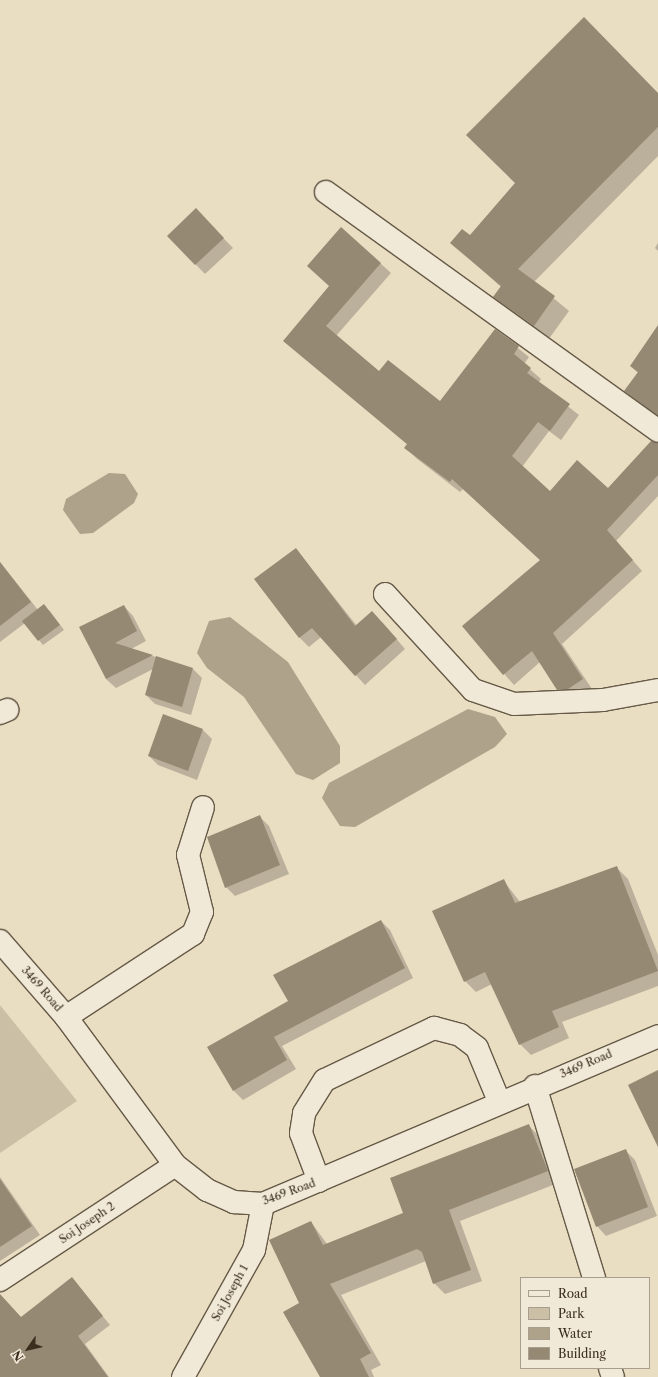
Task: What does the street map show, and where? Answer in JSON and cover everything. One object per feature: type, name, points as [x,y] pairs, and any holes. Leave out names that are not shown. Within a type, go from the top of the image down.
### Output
[{"type":"street","points":[[326,192],[658,431]]},
{"type":"street","points":[[385,594],[473,690],[514,704],[603,700],[658,690]]},
{"type":"street","points":[[66,1017],[193,934],[202,912],[188,855],[203,807]]},
{"type":"street","name":"3469 Road","points":[[0,940],[66,1017],[175,1165],[214,1193],[234,1202],[263,1204],[654,1035]]},
{"type":"street","points":[[319,1181],[301,1132],[304,1113],[325,1080],[434,1028],[460,1035],[477,1048],[499,1101]]},
{"type":"street","points":[[535,1086],[594,1277]]},
{"type":"street","name":"Soi Joseph 2","points":[[0,1280],[175,1165]]},
{"type":"street","name":"Soi Joseph 1","points":[[185,1375],[254,1250],[263,1204]]},
{"type":"green space","points":[[0,1005],[77,1101],[0,1153]]},
{"type":"water","points":[[109,473],[125,474],[138,494],[134,503],[93,533],[80,534],[63,510],[66,499]]},
{"type":"water","points":[[230,617],[288,662],[340,746],[340,763],[313,780],[296,774],[244,697],[207,668],[197,653],[209,621]]},
{"type":"water","points":[[468,709],[495,717],[507,734],[495,747],[355,827],[340,826],[322,798],[329,783]]},
{"type":"building","points":[[584,17],[658,93],[658,127],[518,269],[555,296],[534,326],[493,297],[501,286],[450,243],[462,229],[470,235],[515,183],[466,135]]},
{"type":"building","points":[[196,208],[224,238],[195,265],[167,236]]},
{"type":"building","points":[[341,227],[381,263],[326,326],[379,371],[388,360],[440,401],[495,329],[519,346],[514,354],[531,368],[527,373],[570,404],[550,431],[538,422],[512,456],[550,491],[577,460],[608,488],[651,441],[658,443],[658,475],[607,530],[633,560],[553,633],[583,679],[568,689],[557,690],[532,651],[503,675],[462,626],[540,560],[452,479],[450,482],[404,448],[407,444],[283,341],[329,286],[307,266]]},
{"type":"building","points":[[658,325],[658,416],[624,391],[638,372],[630,366]]},
{"type":"building","points":[[296,548],[355,626],[372,611],[397,639],[355,676],[312,628],[299,638],[254,579]]},
{"type":"building","points":[[0,562],[31,602],[0,626]]},
{"type":"building","points":[[44,604],[60,625],[38,641],[22,621]]},
{"type":"building","points":[[124,605],[137,631],[115,643],[153,655],[106,679],[79,627]]},
{"type":"building","points":[[156,656],[193,668],[182,707],[145,695]]},
{"type":"building","points":[[163,714],[203,729],[188,771],[148,756]]},
{"type":"building","points":[[260,815],[280,865],[225,888],[207,837]]},
{"type":"building","points":[[617,866],[658,971],[552,1011],[559,1027],[519,1045],[485,972],[464,982],[432,911],[504,879],[515,903]]},
{"type":"building","points":[[381,920],[405,968],[274,1037],[287,1060],[233,1091],[207,1047],[288,1001],[273,975]]},
{"type":"building","points":[[658,1070],[658,1147],[628,1085]]},
{"type":"building","points":[[529,1124],[548,1171],[449,1210],[471,1270],[433,1284],[422,1252],[417,1249],[330,1284],[371,1353],[360,1359],[369,1377],[320,1377],[283,1312],[299,1303],[269,1240],[311,1221],[323,1245],[403,1213],[390,1178]]},
{"type":"building","points":[[626,1149],[648,1207],[596,1227],[574,1169]]},
{"type":"building","points":[[0,1179],[32,1226],[0,1247]]},
{"type":"building","points":[[72,1277],[103,1316],[78,1336],[108,1377],[0,1377],[0,1294],[21,1317]]}]
